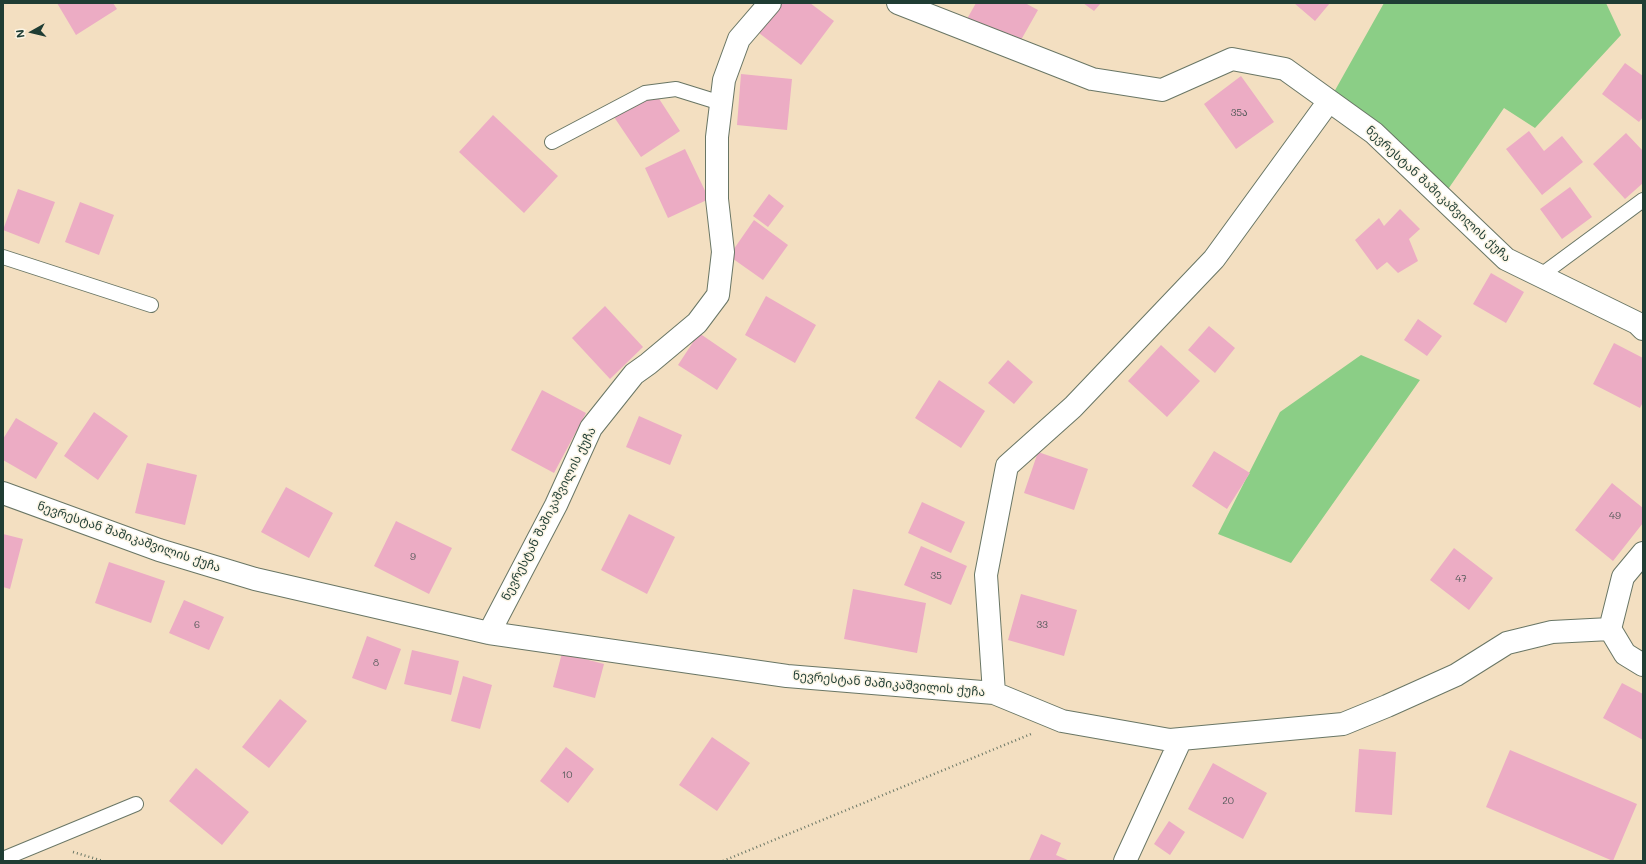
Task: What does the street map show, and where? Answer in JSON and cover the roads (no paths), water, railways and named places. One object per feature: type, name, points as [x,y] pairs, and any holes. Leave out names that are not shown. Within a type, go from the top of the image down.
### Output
[{"type":"street","name":"ნევრესტან შაშიკაშვილის ქუჩა","points":[[489,633],[556,505],[591,428],[634,374],[697,323],[718,296],[723,252],[717,199],[717,137],[724,80],[739,39],[770,3]]},
{"type":"street","name":"ნევრესტან შაშიკაშვილის ქუჩა","points":[[898,3],[1092,79],[1162,90],[1232,59],[1285,69],[1374,133],[1506,259],[1637,323],[1643,329]]},
{"type":"street","points":[[994,693],[986,575],[1007,466],[1073,407],[1214,259],[1329,101]]},
{"type":"street","name":"ნევრესტან შაშიკაშვილის ქუჩა","points":[[3,494],[159,550],[255,579],[489,633],[787,676],[994,693],[1062,722],[1170,740],[1343,724],[1456,675],[1507,643],[1552,632],[1610,629]]},
{"type":"street","points":[[1643,553],[1623,577],[1610,629],[1625,654],[1643,664]]},
{"type":"street","points":[[1125,861],[1181,740]]},
{"type":"lane","points":[[552,142],[646,93],[676,89],[721,103]]},
{"type":"lane","points":[[1540,276],[1643,200]]},
{"type":"lane","points":[[3,257],[151,305]]},
{"type":"lane","points":[[3,859],[136,804]]}]
